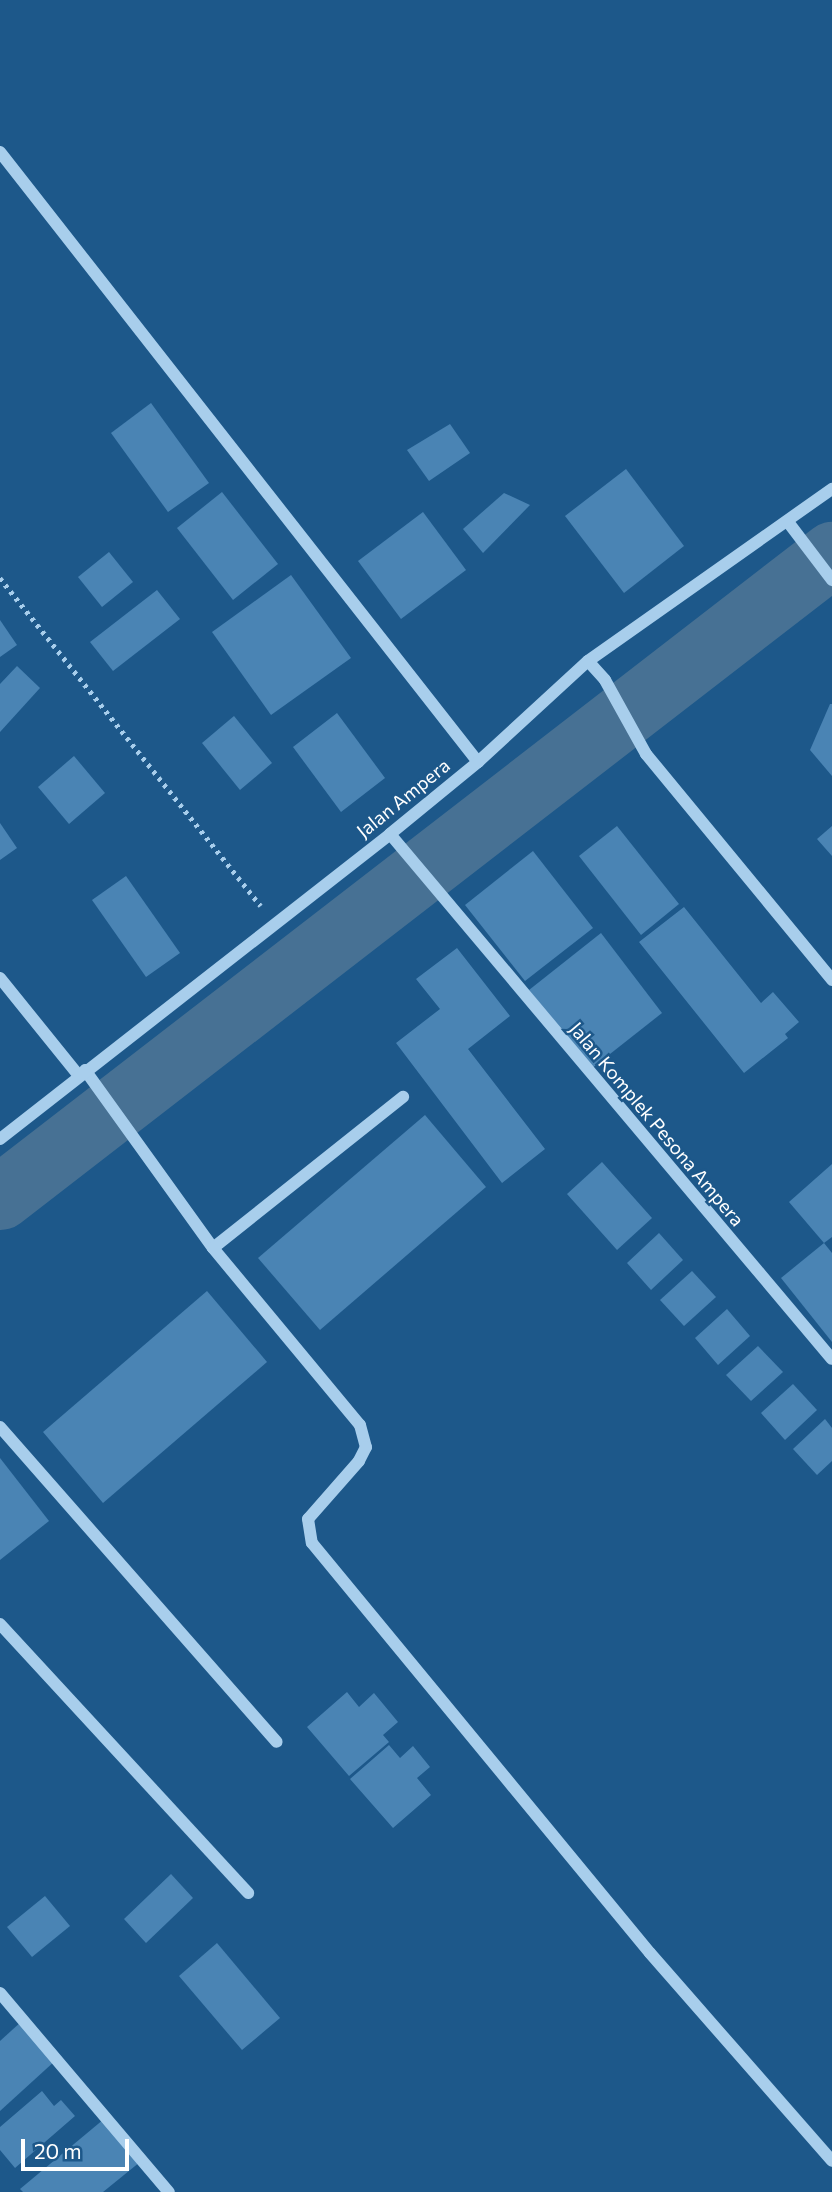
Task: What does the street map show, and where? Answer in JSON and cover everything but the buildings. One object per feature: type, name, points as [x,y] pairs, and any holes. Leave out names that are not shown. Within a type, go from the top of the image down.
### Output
[{"type":"street","points":[[0,152],[478,762]]},
{"type":"street","name":"Jalan Ampera","points":[[0,1139],[85,1075],[274,922],[390,834],[478,762],[588,661],[832,489]]},
{"type":"street","points":[[788,522],[830,577]]},
{"type":"street","points":[[588,661],[605,680],[639,742],[832,980]]},
{"type":"street","name":"Jalan Komplek Pesona Ampera","points":[[390,834],[453,915],[832,1359]]},
{"type":"street","points":[[0,978],[85,1075],[214,1248],[360,1425],[366,1447],[359,1461],[308,1519],[312,1543],[650,1953],[832,2161]]},
{"type":"street","points":[[214,1248],[403,1097]]},
{"type":"street","points":[[0,1427],[277,1742]]},
{"type":"street","points":[[0,1624],[248,1893]]},
{"type":"street","points":[[0,1993],[169,2192]]},
{"type":"path","points":[[0,578],[274,922]]},
{"type":"waterway","points":[[0,1197],[832,554]]}]
